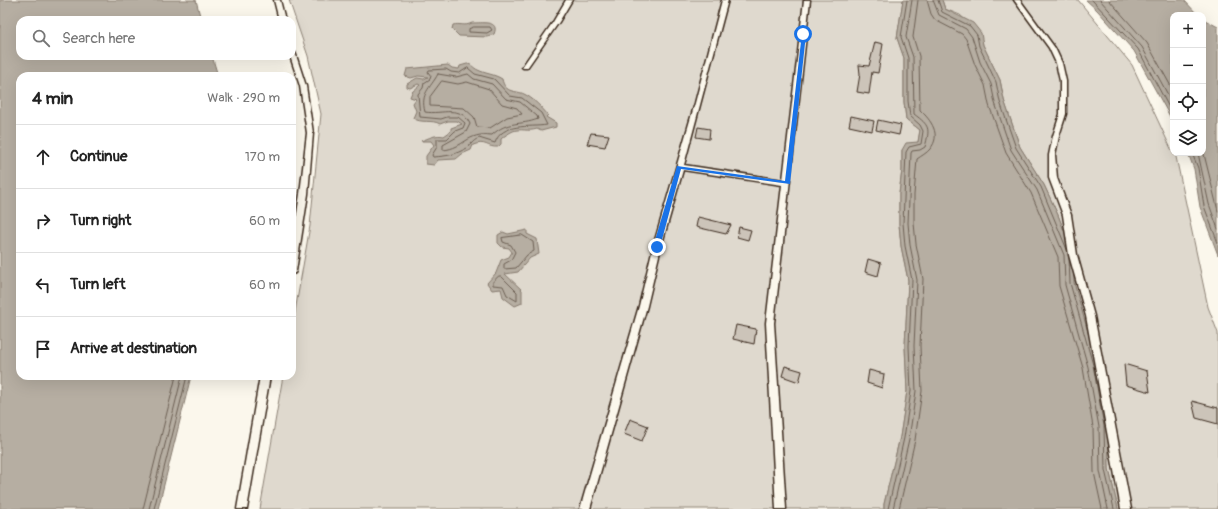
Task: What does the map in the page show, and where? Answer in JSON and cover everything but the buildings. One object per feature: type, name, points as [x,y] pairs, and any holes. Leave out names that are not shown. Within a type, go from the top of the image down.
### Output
[{"type":"lane","points":[[277,0],[281,16]]},
{"type":"lane","points":[[525,67],[556,22],[569,0]]},
{"type":"lane","points":[[585,509],[643,306],[657,247],[698,103],[725,0]]},
{"type":"lane","points":[[781,509],[770,323],[788,183],[807,0]]},
{"type":"lane","points":[[1017,0],[1052,48],[1059,63],[1062,81],[1063,114],[1052,155],[1053,178],[1067,216],[1073,255],[1090,316],[1126,509]]},
{"type":"lane","points":[[295,60],[303,86],[310,132],[304,194],[296,245]]},
{"type":"lane","points":[[679,167],[788,183]]},
{"type":"lane","points":[[242,509],[264,380]]},
{"type":"shaded area","points":[[289,0],[903,0],[897,38],[904,58],[904,102],[906,119],[920,130],[918,142],[902,150],[902,170],[899,194],[899,224],[901,246],[908,280],[905,346],[907,391],[900,437],[884,509],[260,509],[282,380],[296,380],[296,306],[310,226],[321,114],[308,56],[296,21],[296,16],[294,16]]},
{"type":"shaded area","points":[[942,0],[1078,0],[1132,65],[1170,147],[1170,156],[1176,157],[1208,307],[1218,333],[1218,509],[1118,509],[1109,469],[1108,426],[1097,364],[1074,283],[1073,254],[1058,215],[1044,185],[1020,147],[1004,100],[1000,80],[983,45],[980,33],[960,15],[945,9]]},
{"type":"water","points":[[0,0],[196,0],[200,16],[16,16],[16,60],[213,60],[217,72],[16,72],[16,380],[190,380],[158,509],[0,509]]},
{"type":"water","points":[[903,0],[942,0],[945,9],[973,23],[981,33],[983,45],[1000,80],[1004,100],[1020,147],[1044,185],[1058,215],[1073,254],[1074,283],[1097,364],[1108,426],[1109,469],[1118,509],[884,509],[900,437],[907,391],[905,346],[908,280],[901,246],[899,224],[899,194],[902,170],[902,150],[906,143],[918,142],[920,130],[906,119],[904,102],[904,58],[897,38]]},
{"type":"water","points":[[1086,0],[1184,0],[1195,12],[1170,12],[1170,117],[1134,51]]},
{"type":"water","points":[[1206,21],[1218,27],[1218,255],[1200,207],[1194,169],[1189,156],[1206,156]]},
{"type":"water","points":[[472,23],[492,24],[495,30],[494,34],[488,37],[459,36],[452,29],[453,25],[467,25]]},
{"type":"water","points":[[467,64],[476,69],[499,77],[502,79],[503,84],[511,91],[524,94],[531,98],[548,115],[546,117],[556,123],[556,127],[541,131],[537,129],[513,131],[501,139],[501,144],[498,147],[481,143],[473,145],[471,150],[462,154],[456,159],[438,160],[434,165],[426,164],[426,156],[434,145],[431,141],[421,141],[435,136],[444,136],[451,131],[451,128],[462,124],[457,121],[448,121],[440,124],[419,121],[413,118],[416,111],[413,103],[416,99],[410,97],[412,92],[420,85],[418,84],[410,88],[407,87],[407,84],[417,78],[424,79],[428,77],[418,76],[411,78],[405,76],[407,69],[448,65],[452,68],[459,69],[460,66]]},
{"type":"water","points":[[527,230],[527,234],[537,239],[539,254],[530,258],[518,272],[505,274],[522,290],[522,303],[515,306],[503,297],[501,289],[492,290],[487,283],[496,273],[501,260],[509,257],[512,252],[509,248],[502,247],[498,243],[498,235],[503,232],[508,234]]},
{"type":"route","points":[[657,247],[679,167],[788,183],[803,34]]}]
